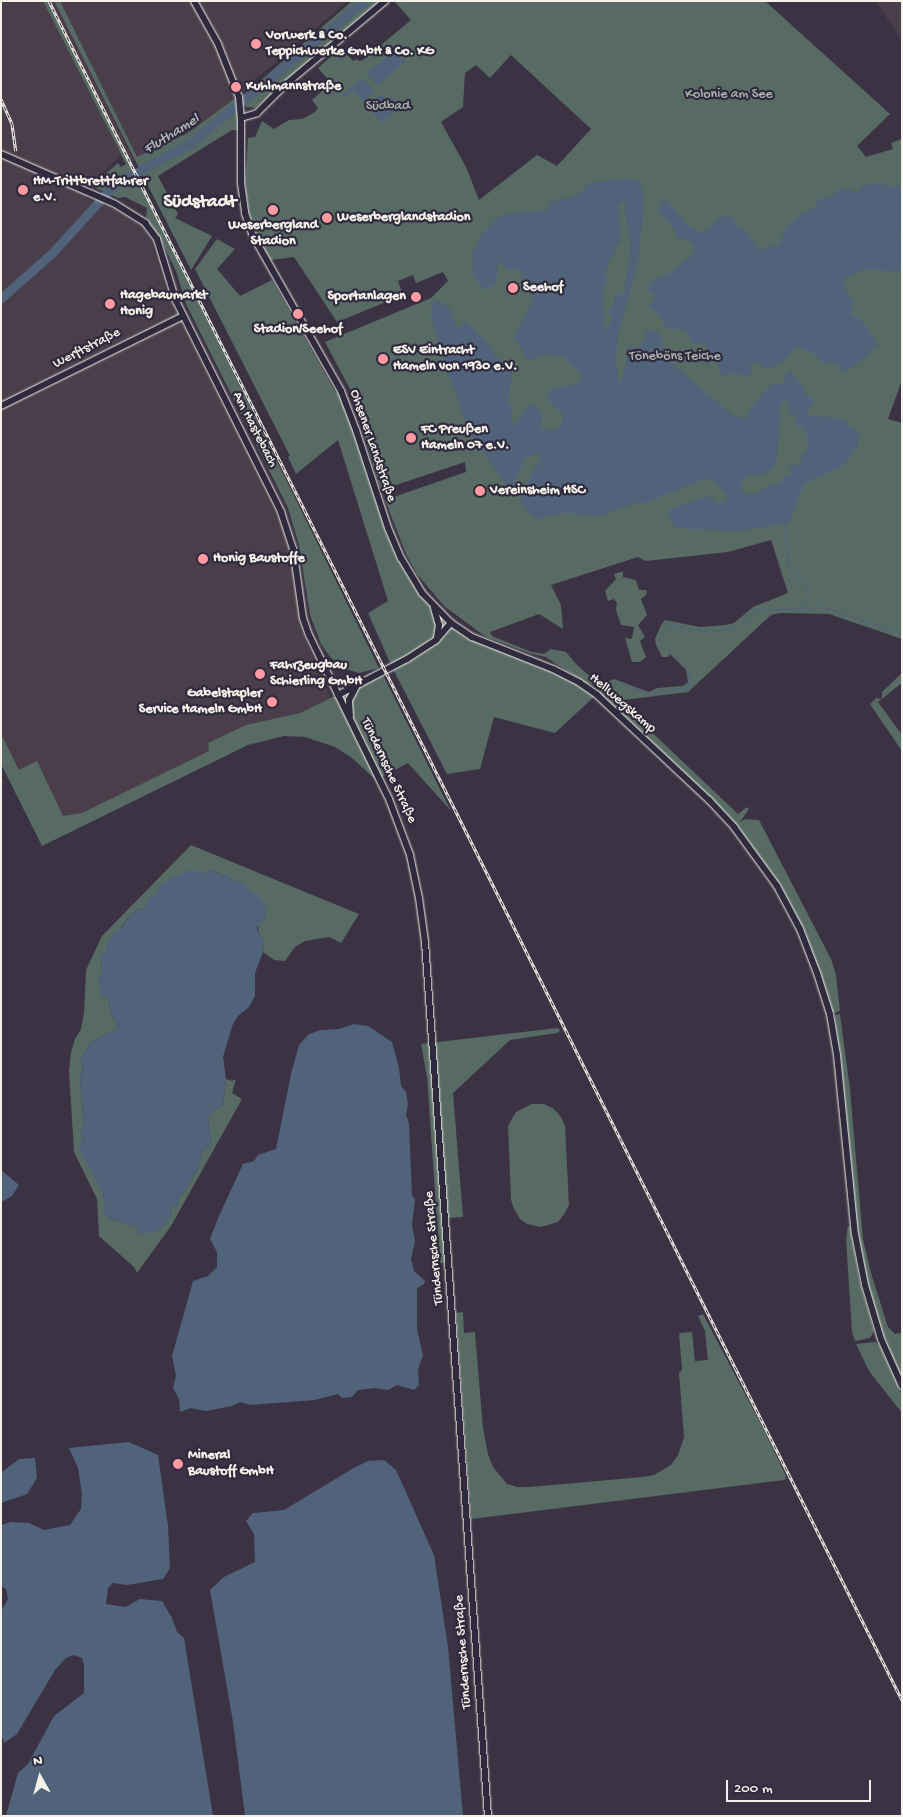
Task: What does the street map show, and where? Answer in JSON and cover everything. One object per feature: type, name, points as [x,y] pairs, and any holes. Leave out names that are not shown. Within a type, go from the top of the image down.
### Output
[{"type":"main road","points":[[194,1],[218,44],[239,97],[241,115],[257,114],[285,85],[385,1]]},
{"type":"main road","name":"Ohsener Landstraße","points":[[241,115],[241,183],[248,223],[257,247],[341,391],[356,430],[382,514],[401,558],[422,593],[433,607]]},
{"type":"main road","name":"Am Hastebach","points":[[1,154],[109,201],[140,220],[157,239],[183,316],[281,512],[293,548],[303,618],[316,651],[338,695]]},
{"type":"main road","name":"Werftstraße","points":[[1,406],[183,316]]},
{"type":"main road","points":[[433,607],[439,625],[436,640]]},
{"type":"main road","name":"Hellwegskamp","points":[[433,607],[451,623],[496,648],[553,669],[580,683],[597,695],[709,800],[751,849],[777,886],[800,929],[818,973],[830,1014],[837,1056],[859,1258],[881,1339],[902,1386]]},
{"type":"main road","points":[[338,695],[408,659],[436,640],[451,623]]},
{"type":"main road","points":[[351,722],[349,700],[358,685]]},
{"type":"main road","name":"Tündernsche Straße","points":[[338,695],[389,799],[402,832],[414,873],[422,920],[453,1316],[488,1816]]},
{"type":"shaded area","points":[[1,1],[43,1],[121,155],[90,185],[85,198],[117,210],[141,226],[151,240],[168,296],[281,522],[290,548],[302,632],[333,704],[43,838],[1,755]]},
{"type":"shaded area","points":[[47,1],[54,1],[134,160],[128,163]]},
{"type":"shaded area","points":[[60,1],[348,1],[238,96],[188,133],[137,157]]},
{"type":"shaded area","points":[[875,1],[902,1],[902,42],[880,7]]},
{"type":"green space","points":[[43,1],[47,1],[151,206],[379,668],[359,673],[346,669],[330,657],[321,644],[310,615],[299,545],[288,508],[186,304],[176,271],[161,240],[146,217],[147,208],[125,197],[118,198],[91,186],[118,163],[121,167],[126,164]]},
{"type":"green space","points":[[54,1],[60,1],[137,157],[188,133],[238,96],[242,131],[232,130],[158,176],[178,214],[175,218],[212,236],[191,270]]},
{"type":"green space","points":[[352,1],[380,1],[255,108],[246,107],[244,95]]},
{"type":"green space","points":[[394,1],[765,1],[890,114],[857,146],[866,157],[893,149],[891,143],[902,139],[902,380],[888,419],[902,423],[902,639],[829,614],[780,613],[771,615],[688,692],[620,702],[738,814],[747,807],[749,809],[740,822],[745,819],[759,820],[831,959],[836,975],[840,1011],[830,1014],[817,973],[777,886],[734,827],[597,695],[602,687],[585,683],[546,657],[532,654],[486,637],[444,606],[417,574],[406,554],[385,500],[466,472],[465,462],[381,490],[350,389],[325,342],[431,298],[448,281],[443,272],[416,283],[413,275],[398,281],[403,295],[337,322],[294,257],[271,260],[260,243],[249,212],[245,182],[248,138],[255,137],[262,121],[274,129],[289,120],[302,119],[315,112],[318,108],[312,100],[331,83],[318,68],[341,48],[353,61],[357,59],[359,61],[363,60],[411,20]],"holes":[[[511,55],[591,129],[557,166],[537,155],[479,200],[466,167],[441,122],[463,107],[465,73],[476,65],[490,78]],[[771,540],[788,593],[753,607],[734,623],[700,627],[665,620],[661,625],[655,639],[656,645],[662,657],[668,657],[670,654],[686,670],[688,682],[683,686],[657,688],[649,692],[614,679],[602,687],[577,665],[566,652],[551,649],[544,654],[532,652],[492,636],[490,632],[539,614],[563,629],[561,605],[551,585],[638,557],[646,561],[728,552]]]},
{"type":"green space","points":[[217,239],[235,249],[217,269],[240,296],[272,280],[336,393],[341,391],[382,514],[422,594],[473,638],[553,670],[596,695],[555,733],[494,717],[480,769],[447,774],[392,667],[368,613],[388,601],[338,440],[296,474],[288,457],[290,456],[195,269]]},
{"type":"green space","points":[[623,572],[623,577],[636,580],[639,590],[646,590],[647,594],[641,599],[647,615],[638,625],[645,637],[640,641],[646,657],[640,662],[632,662],[625,638],[632,639],[634,627],[621,625],[616,610],[617,603],[614,599],[608,601],[605,591],[616,579],[614,574]]},
{"type":"green space","points":[[382,673],[451,811],[408,763],[376,780],[352,758],[335,747],[305,737],[284,736],[248,745],[42,846],[1,764],[1,734],[19,770],[37,761],[63,816],[82,813],[209,751],[208,743],[246,725],[300,713]]},
{"type":"green space","points":[[902,673],[902,683],[882,699],[882,692]]},
{"type":"green space","points":[[876,698],[882,699],[878,702],[902,735],[902,751],[870,704]]},
{"type":"green space","points":[[191,845],[359,914],[341,943],[329,937],[305,941],[295,947],[285,961],[274,960],[263,952],[264,940],[258,933],[260,900],[246,888],[244,882],[234,881],[229,876],[220,875],[214,870],[208,873],[193,872],[170,878],[145,908],[137,910],[126,920],[106,952],[101,955],[102,970],[98,983],[109,1000],[110,1011],[118,1028],[90,1043],[80,1060],[83,1070],[80,1076],[84,1127],[82,1144],[103,1194],[109,1218],[136,1227],[139,1234],[170,1217],[171,1208],[177,1205],[179,1196],[186,1190],[198,1167],[202,1152],[211,1142],[208,1118],[212,1112],[223,1105],[226,1079],[232,1081],[236,1079],[232,1093],[242,1099],[171,1226],[137,1273],[134,1267],[99,1236],[97,1199],[74,1152],[69,1071],[71,1052],[75,1039],[81,1029],[84,1012],[86,970],[102,936]]},
{"type":"green space","points":[[840,1014],[850,1089],[863,1239],[871,1273],[888,1327],[895,1334],[902,1333],[902,1386],[870,1303],[849,1181],[835,1015]]},
{"type":"green space","points":[[558,1028],[560,1031],[557,1033],[510,1040],[453,1093],[463,1217],[446,1218],[449,1262],[440,1263],[427,1077],[421,1044]]},
{"type":"green space","points":[[532,1104],[544,1104],[554,1109],[561,1117],[565,1126],[569,1205],[558,1222],[541,1227],[527,1224],[520,1219],[511,1200],[508,1126],[516,1112]]},
{"type":"green space","points":[[848,1226],[850,1226],[859,1279],[874,1331],[870,1338],[855,1341],[852,1332],[846,1239]]},
{"type":"green space","points":[[463,1312],[464,1333],[475,1332],[483,1428],[488,1454],[493,1467],[507,1484],[517,1487],[529,1487],[643,1477],[654,1475],[671,1465],[678,1455],[684,1437],[679,1373],[682,1370],[679,1333],[692,1332],[695,1361],[708,1360],[705,1331],[698,1316],[703,1314],[765,1432],[786,1476],[785,1480],[471,1519],[456,1313]]},
{"type":"green space","points":[[875,1342],[880,1346],[902,1395],[902,1413],[869,1371],[856,1344]]},
{"type":"water","points":[[395,50],[405,62],[377,85],[367,73]]},
{"type":"water","points":[[363,78],[375,91],[363,101],[353,90],[344,97],[342,95]]},
{"type":"water","points":[[382,94],[387,101],[392,97],[400,108],[382,123],[368,106]]},
{"type":"water","name":"Töneböns Teiche","points":[[628,178],[640,182],[643,192],[638,263],[618,335],[616,361],[619,381],[622,380],[626,363],[627,347],[634,349],[639,347],[645,339],[645,331],[654,330],[659,333],[663,351],[670,362],[734,416],[746,419],[750,409],[772,384],[782,384],[788,371],[791,371],[803,387],[804,393],[814,402],[808,409],[809,416],[834,417],[845,421],[851,428],[860,433],[857,448],[843,466],[804,484],[790,522],[739,531],[675,528],[669,515],[670,509],[707,496],[711,497],[717,505],[726,502],[727,495],[712,480],[707,478],[647,502],[632,504],[602,515],[591,516],[567,512],[538,519],[532,516],[520,501],[533,469],[541,462],[540,456],[537,453],[526,457],[516,478],[512,493],[468,430],[438,342],[431,316],[432,303],[438,300],[450,308],[456,327],[463,327],[463,321],[466,321],[512,372],[508,402],[513,413],[511,426],[517,423],[530,403],[536,406],[541,413],[542,422],[540,429],[556,430],[562,422],[562,413],[550,403],[548,397],[549,390],[576,385],[581,380],[579,372],[563,357],[545,355],[528,360],[514,338],[532,301],[532,292],[517,268],[509,271],[500,262],[498,264],[496,284],[484,290],[472,273],[474,265],[472,255],[480,236],[497,218],[507,214],[546,210],[554,200],[572,197],[585,190],[587,184]],"holes":[[[620,202],[624,202],[626,205],[625,212],[631,244],[624,294],[614,297],[614,303],[608,312],[611,322],[606,330],[604,328],[603,286],[608,284],[604,275],[611,257],[615,255],[616,245],[621,241],[618,205]],[[785,400],[788,404],[788,414],[794,415],[797,421],[796,427],[801,426],[808,436],[807,451],[801,455],[801,464],[790,466],[790,474],[785,476],[780,483],[770,485],[753,495],[743,493],[740,483],[747,476],[762,475],[773,469],[777,459],[781,402]]]},
{"type":"water","name":"Töneböns Teiche","points":[[876,183],[893,188],[896,185],[902,186],[902,235],[899,237],[902,242],[902,268],[896,274],[893,271],[865,269],[846,277],[844,288],[853,301],[851,316],[861,319],[877,343],[877,347],[872,348],[868,355],[846,372],[842,372],[840,365],[822,362],[813,353],[795,348],[785,360],[772,368],[765,369],[756,362],[752,363],[750,371],[753,376],[729,373],[721,377],[714,356],[706,352],[706,344],[692,344],[687,332],[681,329],[667,329],[658,314],[648,306],[655,300],[653,294],[647,290],[649,285],[654,280],[668,274],[692,255],[694,247],[688,240],[677,237],[673,227],[660,213],[659,207],[666,199],[689,227],[702,233],[709,230],[715,221],[725,215],[732,217],[739,228],[746,231],[759,250],[780,244],[784,231],[803,213],[815,207],[818,199],[833,196],[835,192],[841,189],[850,189],[856,193],[866,185]]},
{"type":"water","points":[[187,870],[208,873],[214,870],[220,875],[229,876],[234,881],[244,882],[252,893],[258,894],[260,900],[265,902],[266,919],[257,927],[258,933],[264,940],[263,952],[255,973],[255,996],[249,1007],[238,1016],[233,1024],[223,1057],[226,1079],[223,1105],[212,1112],[208,1118],[211,1142],[202,1152],[198,1167],[186,1190],[179,1196],[177,1205],[171,1208],[170,1217],[164,1226],[152,1234],[147,1232],[139,1234],[136,1227],[109,1218],[103,1213],[105,1207],[103,1194],[79,1149],[83,1136],[80,1131],[84,1127],[80,1076],[83,1070],[80,1060],[90,1043],[118,1028],[110,1011],[109,1000],[101,996],[98,983],[102,970],[101,955],[106,952],[106,944],[115,931],[121,929],[126,920],[137,910],[145,908],[147,899],[157,893],[159,886]]},
{"type":"water","points":[[354,1024],[368,1026],[392,1042],[399,1068],[401,1086],[406,1092],[412,1195],[415,1200],[412,1225],[415,1241],[411,1259],[414,1271],[425,1281],[424,1284],[417,1288],[417,1329],[423,1355],[418,1369],[419,1385],[414,1390],[397,1385],[388,1390],[375,1388],[358,1390],[352,1397],[342,1398],[338,1394],[315,1400],[250,1405],[240,1402],[232,1406],[206,1411],[191,1408],[180,1412],[179,1399],[173,1388],[176,1376],[172,1356],[193,1281],[208,1276],[217,1267],[217,1252],[210,1239],[219,1216],[243,1164],[254,1161],[258,1155],[276,1149],[291,1074],[299,1045],[309,1034],[321,1030],[339,1029]]},
{"type":"water","points":[[1,1170],[19,1185],[12,1196],[1,1202]]},
{"type":"water","points":[[129,1442],[158,1455],[168,1526],[170,1568],[163,1579],[127,1585],[113,1583],[108,1588],[106,1604],[125,1607],[140,1599],[162,1601],[172,1618],[177,1632],[184,1638],[213,1816],[6,1816],[18,1773],[28,1764],[54,1716],[84,1693],[84,1665],[82,1658],[73,1655],[66,1658],[55,1670],[17,1734],[4,1743],[1,1733],[1,1611],[8,1599],[6,1589],[1,1586],[1,1525],[11,1522],[29,1523],[44,1530],[70,1525],[81,1509],[82,1494],[78,1468],[69,1448]]},
{"type":"water","points":[[35,1458],[37,1478],[27,1494],[1,1503],[1,1473],[19,1459]]},
{"type":"water","points":[[384,1460],[396,1470],[434,1555],[448,1647],[463,1816],[245,1816],[233,1722],[210,1590],[224,1577],[255,1562],[254,1534],[246,1521],[253,1513],[284,1510],[368,1461]]},
{"type":"waterway","name":"Fluthamel","points":[[1,298],[52,253],[114,185],[190,143],[364,1]]},
{"type":"waterway","points":[[786,522],[788,565],[792,573],[804,583],[808,596],[808,601],[798,608]]},
{"type":"waterway","points":[[605,690],[621,682],[652,695],[661,690],[688,687],[689,671],[659,639],[661,634],[670,625],[709,632],[735,626],[760,610],[824,607],[902,633]]},
{"type":"railway","points":[[49,1],[902,1700]]},
{"type":"railway","points":[[1,99],[12,124],[16,151]]},
{"type":"place","name":"Vorwerk & Co. Teppichwerke GmbH & Co. KG","points":[[256,44]]},
{"type":"place","name":"Kuhlmannstraße","points":[[236,87]]},
{"type":"place","name":"HM-Trittbrettfahrer e.V.","points":[[23,190]]},
{"type":"place","name":"Weserbergland Stadion","points":[[273,210]]},
{"type":"place","name":"Weserberglandstadion","points":[[327,218]]},
{"type":"place","name":"Seehof","points":[[513,288]]},
{"type":"place","name":"Sportanlagen","points":[[416,297]]},
{"type":"place","name":"Hagebaumarkt Honig","points":[[110,304]]},
{"type":"place","name":"Stadion/Seehof","points":[[298,314]]},
{"type":"place","name":"ESV Eintracht Hameln von 1930 e.V.","points":[[383,359]]},
{"type":"place","name":"FC Preußen Hameln 07 e.V.","points":[[411,438]]},
{"type":"place","name":"Vereinsheim HSC","points":[[480,491]]},
{"type":"place","name":"Honig Baustoffe","points":[[203,559]]},
{"type":"place","name":"Fahrzeugbau Schierling GmbH","points":[[260,674]]},
{"type":"place","name":"Gabelstapler Service Hameln GmbH","points":[[272,702]]},
{"type":"place","name":"Mineral Baustoff GmbH","points":[[178,1464]]},
{"type":"district","name":"Südstadt","points":[[200,203]]},
{"type":"park label","name":"Kolonie am See","points":[[729,95]]},
{"type":"park label","name":"Südbad","points":[[388,107]]}]
